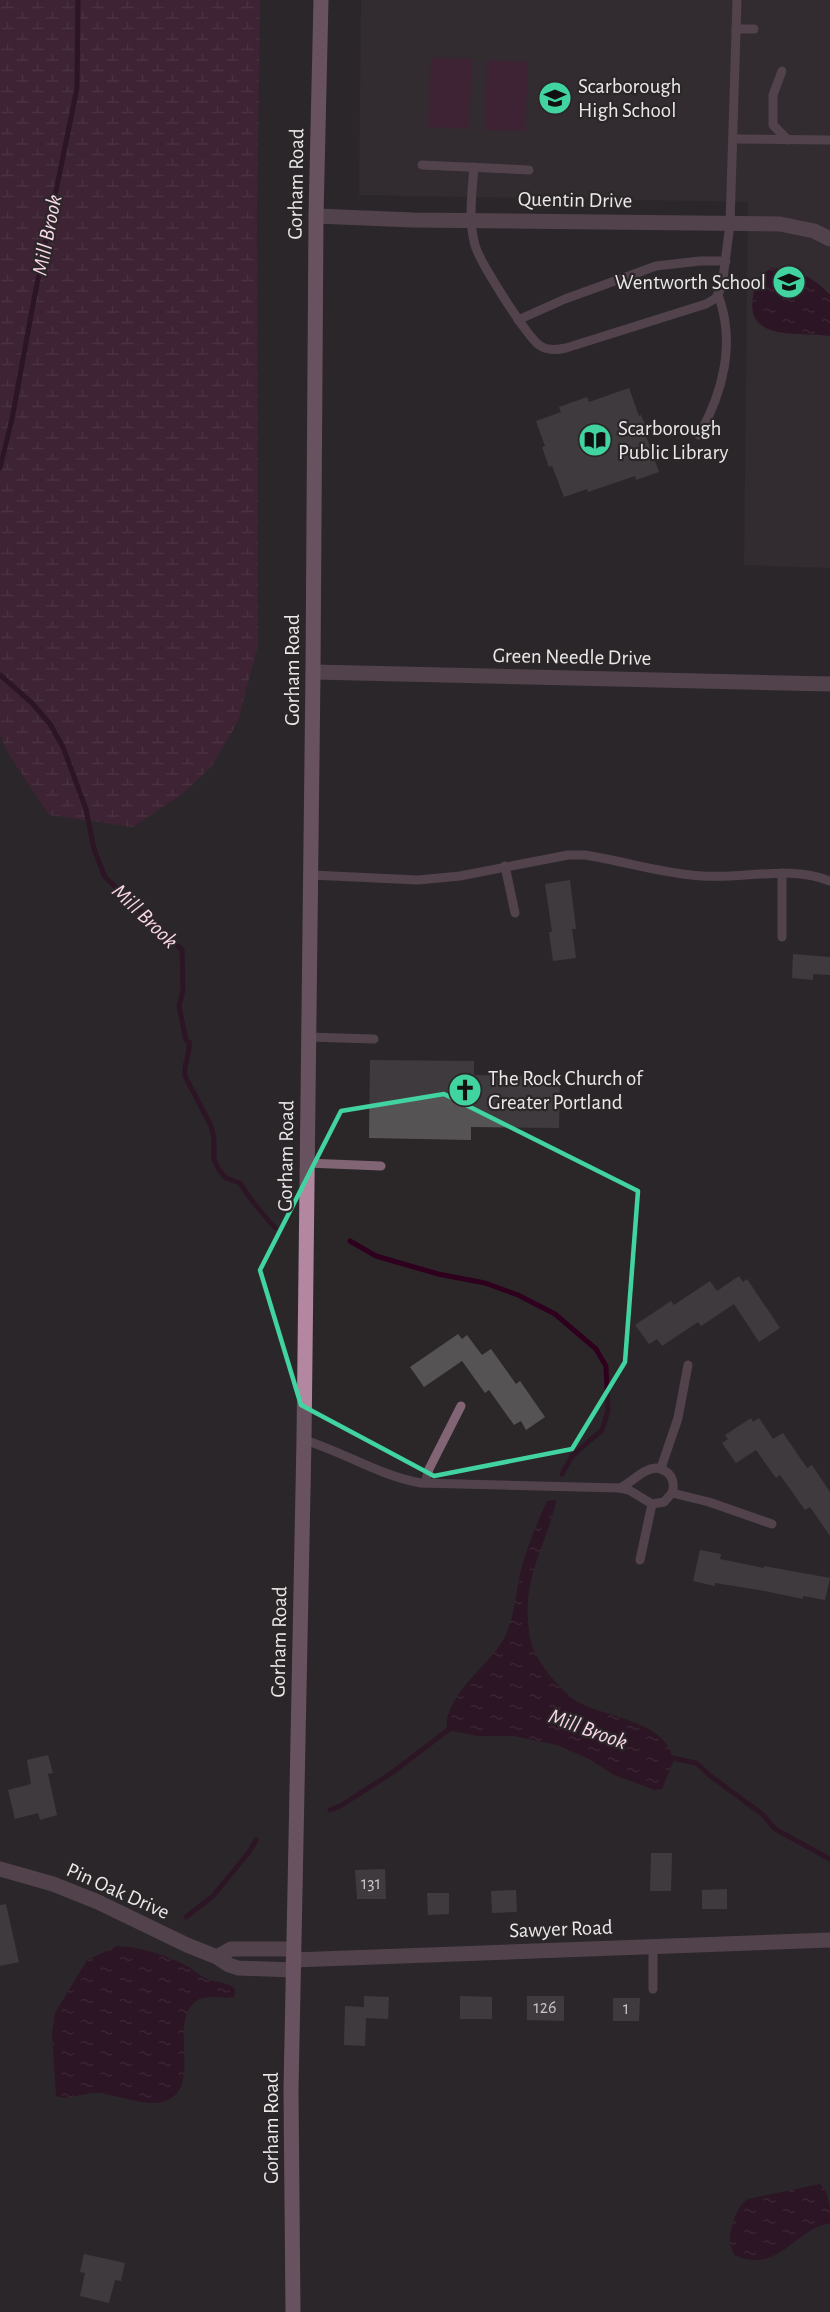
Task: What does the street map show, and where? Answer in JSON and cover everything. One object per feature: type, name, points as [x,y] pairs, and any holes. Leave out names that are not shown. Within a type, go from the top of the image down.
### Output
[{"type":"main road","name":"Gorham Road","points":[[292,2312],[293,1959],[304,1440],[314,672],[316,216],[321,0]]},
{"type":"street","name":"Quentin Drive","points":[[316,216],[780,224],[798,227],[830,239]]},
{"type":"street","name":"Green Needle Drive","points":[[314,672],[830,684]]},
{"type":"street","name":"Pin Oak Drive","points":[[0,1869],[69,1890],[187,1946],[217,1957]]},
{"type":"street","name":"Sawyer Road","points":[[217,1957],[231,1949],[293,1959],[830,1940]]},
{"type":"lane","points":[[474,167],[471,220],[475,247],[518,320],[544,348],[558,350],[706,304],[718,295],[722,286],[730,224],[737,0]]},
{"type":"lane","points":[[736,29],[754,29]]},
{"type":"lane","points":[[782,71],[773,95],[773,125],[788,140]]},
{"type":"lane","points":[[734,139],[830,140]]},
{"type":"lane","points":[[422,165],[529,170]]},
{"type":"lane","points":[[518,320],[565,299],[656,266],[700,261],[726,261]]},
{"type":"lane","points":[[699,435],[712,412],[723,369],[726,321],[718,295]]},
{"type":"lane","points":[[311,875],[418,880],[460,876],[568,855],[585,855],[686,875],[719,877],[782,873],[807,874],[830,881]]},
{"type":"lane","points":[[505,867],[514,914]]},
{"type":"lane","points":[[782,873],[782,937]]},
{"type":"lane","points":[[309,1037],[374,1039]]},
{"type":"lane","points":[[307,1163],[381,1166]]},
{"type":"lane","points":[[661,1468],[678,1418],[688,1365]]},
{"type":"lane","points":[[425,1483],[429,1469],[460,1406]]},
{"type":"lane","points":[[304,1440],[340,1452],[397,1478],[425,1483],[620,1488],[629,1490],[652,1504],[664,1502],[672,1493],[673,1480],[661,1468],[648,1469],[632,1483],[620,1488]]},
{"type":"lane","points":[[672,1493],[709,1502],[772,1524]]},
{"type":"lane","points":[[640,1560],[652,1504]]},
{"type":"lane","points":[[653,1947],[653,1989]]},
{"type":"highlighted area","points":[[444,1094],[638,1191],[625,1362],[572,1449],[434,1476],[301,1405],[260,1270],[341,1111]]},
{"type":"shaded area","name":"Scarborough High School","points":[[361,0],[830,0],[830,568],[744,565],[748,202],[359,195]]},
{"type":"green space","points":[[0,0],[260,0],[257,202],[258,645],[238,721],[212,766],[181,795],[133,827],[49,815],[6,750],[0,734]]},
{"type":"green space","points":[[431,58],[472,59],[469,129],[428,127]]},
{"type":"green space","points":[[487,60],[528,62],[525,131],[485,130]]},
{"type":"water","points":[[772,268],[804,275],[818,283],[830,295],[830,336],[778,332],[758,322],[753,312],[755,287],[761,276]]},
{"type":"water","points":[[556,1500],[532,1575],[528,1617],[532,1646],[539,1661],[551,1677],[572,1698],[649,1729],[661,1738],[669,1748],[673,1762],[662,1789],[655,1790],[614,1775],[589,1759],[557,1745],[513,1736],[478,1736],[447,1730],[447,1718],[458,1695],[495,1651],[506,1634],[529,1544],[547,1501]]},
{"type":"water","points":[[117,1946],[154,1952],[172,1959],[205,1978],[232,1986],[235,1989],[234,1997],[202,1998],[188,2010],[184,2024],[184,2073],[180,2088],[171,2098],[151,2103],[101,2093],[56,2096],[52,2033],[55,2013],[87,1960]]},
{"type":"water","points":[[820,2184],[828,2197],[830,2223],[817,2227],[774,2256],[750,2260],[734,2255],[730,2242],[731,2229],[737,2211],[744,2202],[748,2199]]},
{"type":"building","name":"Scarborough Public Library","points":[[629,388],[639,416],[641,415],[648,432],[645,433],[659,472],[636,480],[635,476],[588,492],[587,489],[564,497],[552,466],[549,467],[542,447],[545,446],[536,421],[561,412],[559,407],[587,397],[589,402]]},
{"type":"building","points":[[570,880],[576,929],[572,929],[576,958],[553,961],[549,932],[552,932],[545,884]]},
{"type":"building","points":[[793,954],[830,957],[830,975],[813,974],[813,980],[792,978]]},
{"type":"building","name":"The Rock Church of Greater Portland","points":[[370,1060],[474,1061],[474,1075],[560,1077],[559,1128],[471,1127],[471,1140],[369,1138]]},
{"type":"building","points":[[739,1276],[743,1282],[747,1279],[780,1328],[759,1342],[734,1304],[701,1326],[698,1322],[662,1346],[657,1339],[649,1344],[635,1325],[671,1301],[674,1305],[710,1281],[717,1291]]},
{"type":"building","points":[[458,1334],[462,1339],[467,1335],[482,1355],[491,1349],[516,1384],[520,1381],[545,1417],[526,1430],[521,1421],[514,1425],[489,1390],[485,1393],[462,1361],[424,1387],[410,1367]]},
{"type":"building","points":[[751,1418],[753,1422],[759,1418],[773,1439],[783,1433],[807,1468],[812,1465],[830,1492],[830,1536],[810,1507],[805,1510],[780,1475],[776,1478],[756,1450],[736,1463],[722,1443],[728,1439],[725,1435]]},
{"type":"building","points":[[700,1550],[721,1554],[720,1559],[830,1578],[825,1600],[803,1596],[803,1599],[693,1581]]},
{"type":"building","points":[[48,1755],[53,1773],[48,1774],[57,1815],[40,1820],[38,1813],[15,1819],[8,1790],[31,1784],[27,1760]]},
{"type":"building","points":[[651,1853],[672,1853],[671,1891],[650,1891]]},
{"type":"building","points":[[385,1869],[386,1899],[357,1899],[355,1870]]},
{"type":"building","points":[[727,1889],[727,1909],[702,1909],[702,1890]]},
{"type":"building","points":[[516,1890],[517,1912],[492,1913],[491,1891]]},
{"type":"building","points":[[427,1893],[449,1893],[449,1914],[428,1915]]},
{"type":"building","points":[[6,1904],[19,1962],[0,1966],[0,1905]]},
{"type":"building","points":[[364,1996],[389,1997],[388,2019],[366,2018],[365,2046],[344,2045],[345,2006],[364,2007]]},
{"type":"building","points":[[460,1996],[492,1997],[492,2019],[460,2019]]},
{"type":"building","points":[[527,1996],[564,1996],[564,2021],[527,2020]]},
{"type":"building","points":[[613,1998],[640,1998],[639,2021],[613,2021]]},
{"type":"building","points":[[84,2254],[125,2263],[121,2281],[115,2280],[109,2303],[80,2296],[85,2273],[80,2272]]},
{"type":"waterway","name":"Mill Brook","points":[[0,468],[12,419],[77,88],[78,0]]},
{"type":"waterway","name":"Mill Brook","points":[[0,675],[32,703],[50,724],[63,747],[86,809],[94,849],[105,877],[182,950],[183,990],[179,1006],[186,1040],[189,1042],[185,1076],[211,1126],[214,1138],[214,1159],[219,1170],[226,1178],[240,1183],[275,1228]]},
{"type":"waterway","name":"Mill Brook","points":[[350,1241],[376,1256],[438,1274],[485,1283],[518,1295],[555,1314],[596,1349],[606,1366],[608,1411],[602,1430],[572,1456],[562,1474]]},
{"type":"waterway","points":[[330,1810],[342,1805],[393,1772],[452,1727]]},
{"type":"waterway","name":"Mill Brook","points":[[668,1757],[696,1763],[762,1814],[775,1829],[830,1859]]},
{"type":"waterway","points":[[186,1917],[213,1896],[256,1840]]},
{"type":"place","name":"Scarborough High School","points":[[555,98]]},
{"type":"place","name":"Wentworth School","points":[[789,282]]},
{"type":"place","name":"Scarborough Public Library","points":[[595,440]]},
{"type":"place","name":"The Rock Church of Greater Portland","points":[[465,1090]]}]
